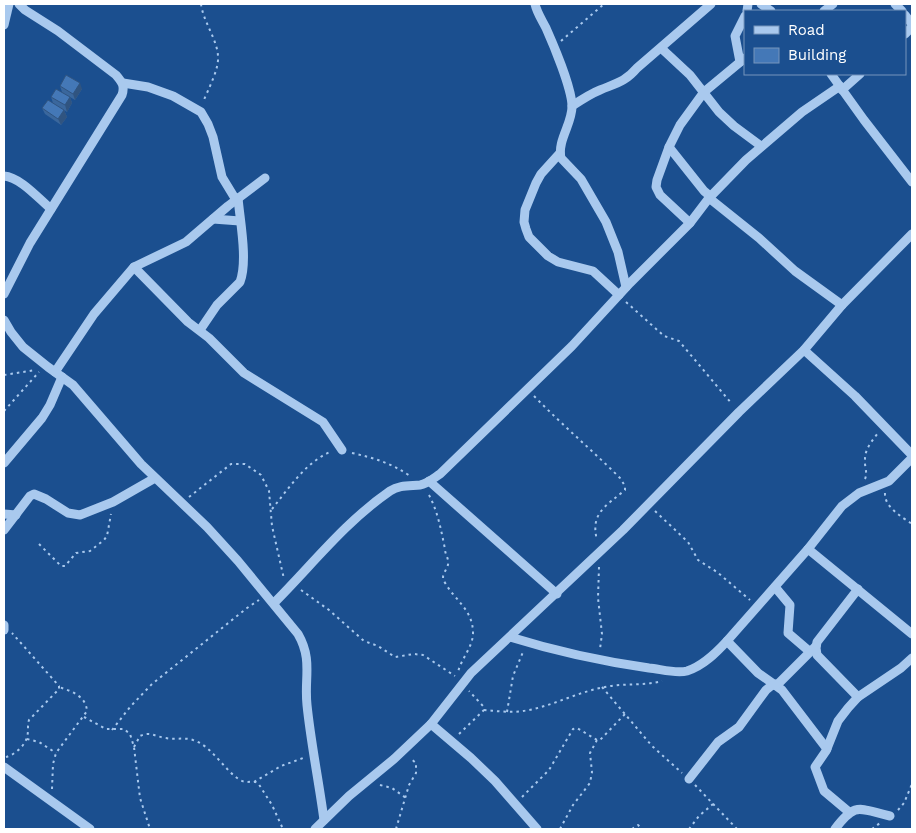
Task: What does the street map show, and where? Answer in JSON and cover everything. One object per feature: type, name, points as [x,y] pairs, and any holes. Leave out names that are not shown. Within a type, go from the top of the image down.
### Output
[{"type":"street","points":[[4,25],[9,4]]},
{"type":"street","points":[[4,294],[30,243],[122,96],[124,89],[123,84],[108,68],[19,4]]},
{"type":"street","points":[[535,4],[565,76],[572,106],[560,153],[541,174],[525,210],[524,222],[526,229],[529,237],[548,256],[558,262],[593,271],[619,295]]},
{"type":"street","points":[[572,106],[591,94],[621,83],[711,4]]},
{"type":"street","points":[[690,223],[660,196],[656,187],[657,180],[668,147],[680,125],[704,92],[742,60],[735,36],[744,18]]},
{"type":"street","points":[[661,48],[690,75],[719,112],[761,146]]},
{"type":"street","points":[[832,75],[912,182]]},
{"type":"street","points":[[274,603],[353,520],[371,505],[393,489],[426,483],[440,474],[572,346],[626,287],[690,223],[710,197],[761,146],[802,112],[859,75]]},
{"type":"street","points":[[123,84],[150,88],[173,96],[199,111],[208,124],[213,137],[222,177],[237,199],[243,259],[242,277],[240,282],[217,306],[200,330]]},
{"type":"street","points":[[668,147],[710,197],[795,271],[842,305]]},
{"type":"street","points":[[560,153],[563,160],[581,179],[606,222],[618,252],[626,287]]},
{"type":"street","points":[[4,176],[13,178],[21,183],[52,210]]},
{"type":"street","points":[[4,463],[42,418],[50,405],[58,374],[94,314],[134,267],[186,242],[265,178]]},
{"type":"street","points":[[213,219],[240,221]]},
{"type":"street","points":[[315,829],[349,796],[402,752],[431,724],[462,683],[557,594],[739,412],[804,350],[842,305],[912,234]]},
{"type":"street","points":[[134,267],[188,322],[200,330],[244,373],[323,422],[342,450]]},
{"type":"street","points":[[4,320],[23,346],[73,385],[155,478],[182,502],[238,561],[298,634],[306,652],[308,665],[307,703],[324,820]]},
{"type":"street","points":[[510,637],[554,651],[602,662],[683,671],[702,663],[715,654],[808,549],[842,506],[860,493],[894,478],[912,457],[855,396],[804,350]]},
{"type":"street","points":[[4,530],[30,496],[34,494],[68,513],[80,515],[113,502],[155,478]]},
{"type":"street","points":[[426,483],[557,594]]},
{"type":"street","points":[[4,514],[16,515]]},
{"type":"street","points":[[808,549],[912,634]]},
{"type":"street","points":[[775,587],[790,605],[787,631],[812,649],[858,697]]},
{"type":"street","points":[[689,779],[718,742],[739,727],[763,694],[773,685],[779,683],[812,649],[858,589]]},
{"type":"street","points":[[727,641],[758,673],[782,690],[827,749]]},
{"type":"street","points":[[849,812],[826,793],[816,770],[816,765],[827,749],[842,715],[858,697],[901,668],[912,658]]},
{"type":"street","points":[[431,724],[495,781],[538,829]]},
{"type":"street","points":[[4,767],[90,829]]},
{"type":"street","points":[[835,829],[849,812],[858,809],[890,816]]},
{"type":"path","points":[[199,111],[213,77],[218,58],[216,47],[200,4]]},
{"type":"path","points":[[554,48],[604,4]]},
{"type":"path","points":[[619,295],[664,336],[679,340],[739,412]]},
{"type":"path","points":[[4,375],[42,368],[4,411]]},
{"type":"path","points":[[527,389],[560,423],[620,478],[625,485],[625,490],[600,512],[595,521],[595,532],[600,552],[598,598],[602,634],[600,649],[602,662]]},
{"type":"path","points":[[860,493],[867,476],[864,460],[869,445],[878,432],[880,422]]},
{"type":"path","points":[[182,502],[231,464],[240,462],[251,466],[265,480],[269,491],[272,526],[286,591],[302,591],[329,610],[364,641],[378,646],[397,657],[414,654],[422,656],[459,678],[459,668],[472,641],[472,622],[466,608],[443,580],[443,574],[448,561],[443,532],[426,483],[395,466],[371,457],[342,450],[329,452],[297,477],[272,509]]},
{"type":"path","points":[[894,478],[886,490],[885,497],[893,509],[912,524]]},
{"type":"path","points":[[39,544],[61,566],[67,565],[76,554],[92,550],[104,540],[110,524],[113,502]]},
{"type":"path","points":[[648,504],[688,542],[698,560],[717,572],[751,601],[759,604]]},
{"type":"path","points":[[112,730],[130,707],[152,684],[246,608],[267,595]]},
{"type":"path","points":[[4,626],[59,687],[74,692],[88,709],[56,753],[53,764],[51,802]]},
{"type":"path","points":[[507,712],[513,677],[526,642]]},
{"type":"path","points":[[451,741],[484,710],[507,712],[530,710],[602,687],[624,683],[652,683],[667,680]]},
{"type":"path","points":[[462,683],[483,706],[484,710]]},
{"type":"path","points":[[4,757],[15,753],[27,739],[28,722],[58,691],[59,687]]},
{"type":"path","points":[[602,687],[652,746],[689,779],[737,829]]},
{"type":"path","points":[[560,829],[573,805],[590,783],[592,769],[590,753],[597,740],[604,738],[625,714]]},
{"type":"path","points":[[84,717],[105,728],[127,731],[131,736],[140,798],[150,829]]},
{"type":"path","points":[[515,804],[549,770],[573,729],[577,728],[597,740]]},
{"type":"path","points":[[134,747],[140,736],[147,733],[167,738],[193,739],[201,743],[240,780],[246,783],[254,782],[281,766],[314,754]]},
{"type":"path","points":[[27,739],[39,742],[56,753]]},
{"type":"path","points":[[396,829],[409,785],[415,776],[417,768],[414,761],[402,752]]},
{"type":"path","points":[[367,781],[392,788],[406,798]]},
{"type":"path","points":[[254,782],[258,783],[263,789],[282,829]]},
{"type":"path","points":[[689,829],[699,816],[713,804]]},
{"type":"path","points":[[632,829],[638,825],[642,829]]},
{"type":"building","points":[[66,75],[80,83],[73,94],[60,86]]},
{"type":"building","points":[[56,89],[70,97],[65,105],[51,97]]},
{"type":"building","points":[[48,100],[64,110],[58,119],[42,108]]}]
